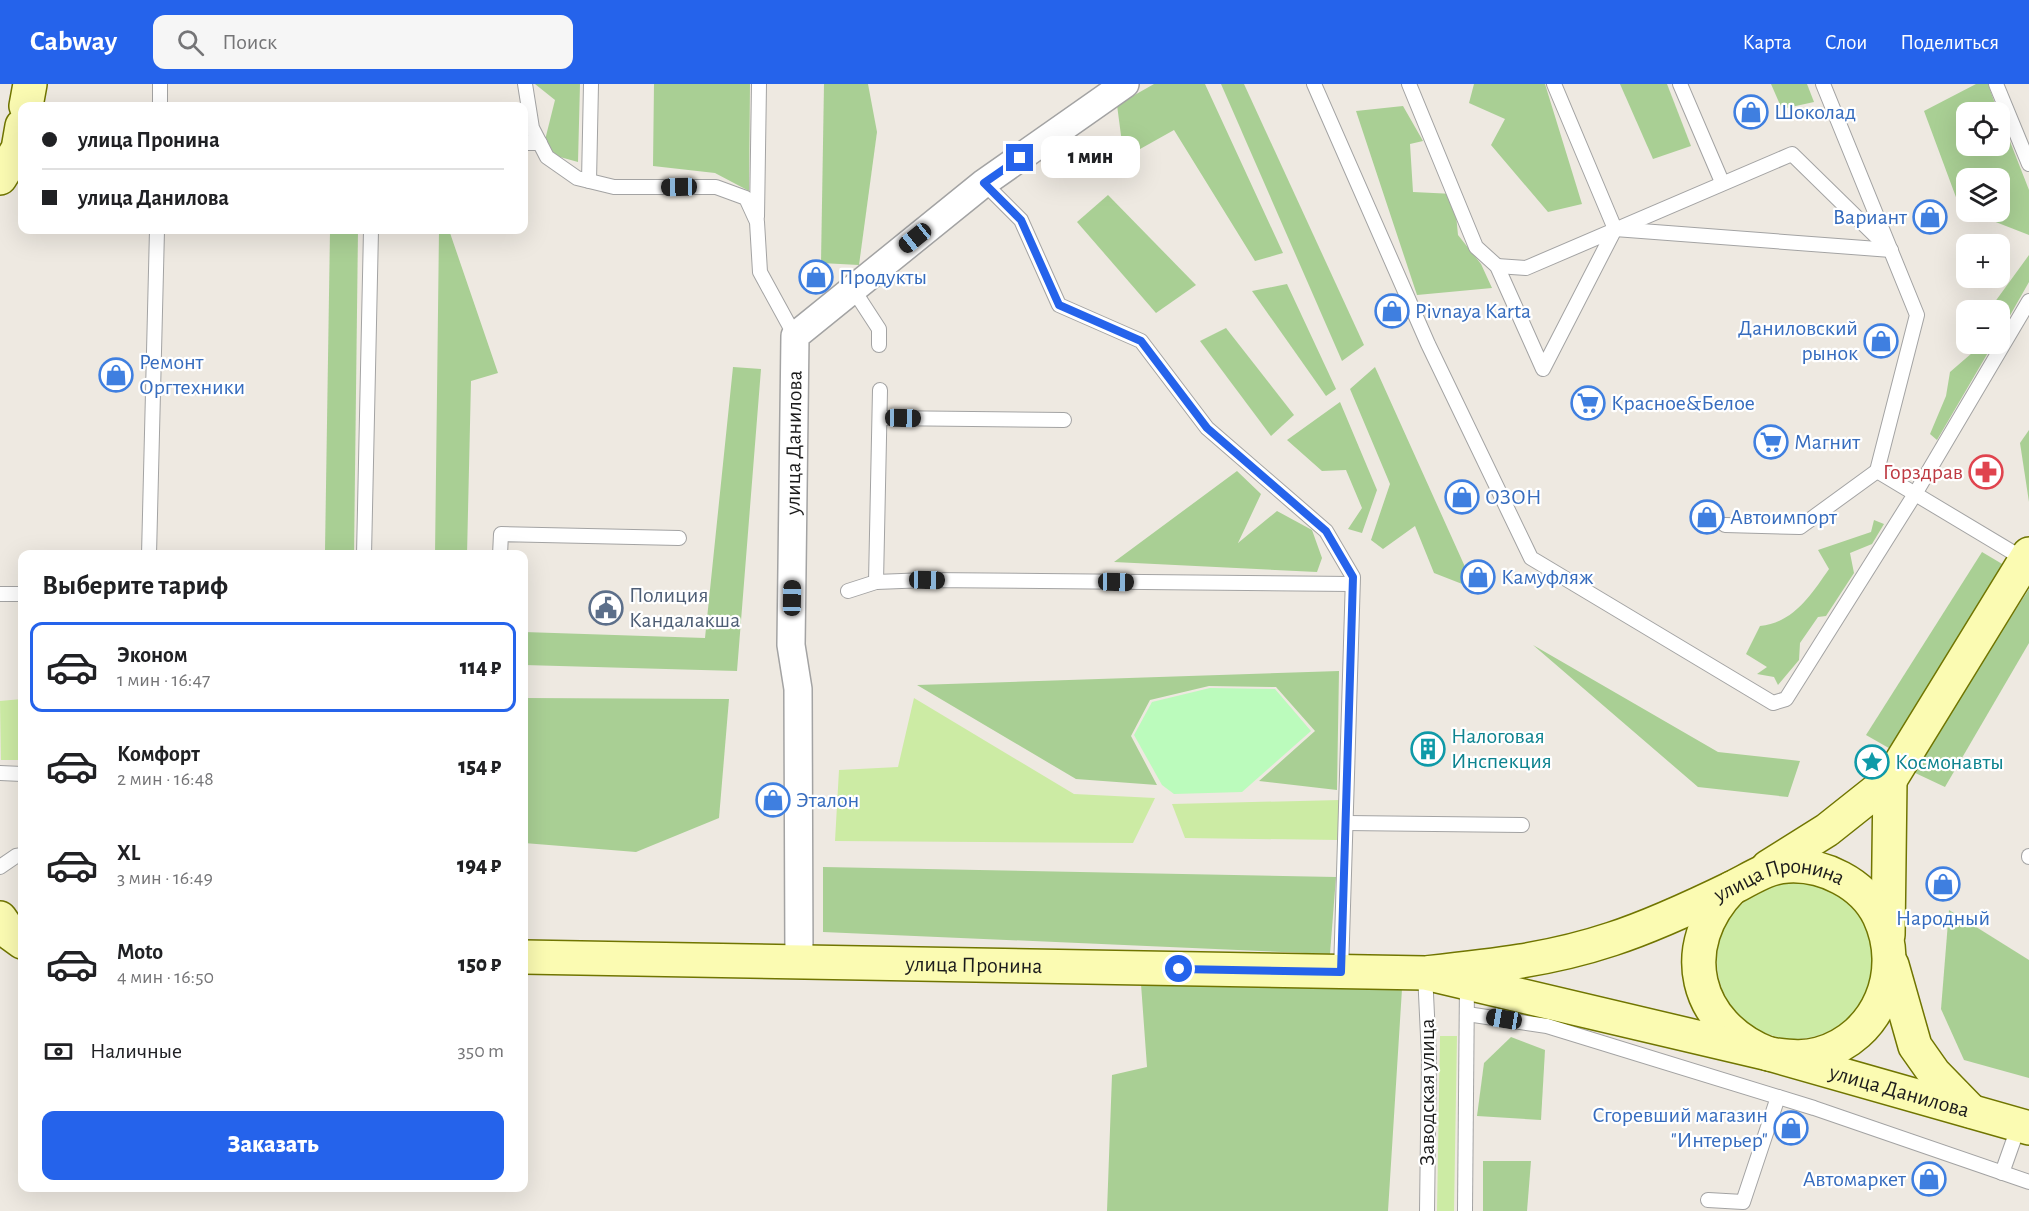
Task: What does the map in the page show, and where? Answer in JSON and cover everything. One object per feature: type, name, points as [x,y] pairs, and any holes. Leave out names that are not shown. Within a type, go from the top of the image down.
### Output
[{"type":"main road","points":[[27,102],[30,84]]},
{"type":"main road","points":[[0,178],[18,149]]},
{"type":"main road","points":[[1769,1054],[1735,1037],[1711,1008],[1699,972],[1702,934],[1710,917],[1747,879],[1827,830],[1890,780],[2028,558]]},
{"type":"main road","points":[[1890,780],[1889,948],[1899,999],[1915,1046],[1935,1073],[1972,1113]]},
{"type":"main road","name":"улица Пронина","points":[[528,957],[1425,974],[1525,963],[1613,939],[1747,879],[1787,866],[1805,867],[1839,877],[1867,900],[1878,914],[1889,948],[1889,975],[1876,1011],[1866,1026],[1851,1038],[1817,1054],[1799,1057],[1769,1054],[1467,999],[1425,974]]},
{"type":"main road","points":[[0,918],[11,934],[18,939]]},
{"type":"main road","points":[[0,946],[18,947]]},
{"type":"main road","name":"улица Данилова","points":[[1769,1054],[2024,1127]]},
{"type":"street","name":"улица Данилова","points":[[799,962],[798,689],[791,645],[800,597],[795,336],[984,183],[1125,84]]},
{"type":"lane","points":[[160,84],[160,102]]},
{"type":"lane","points":[[525,84],[528,102]]},
{"type":"lane","points":[[589,181],[591,84]]},
{"type":"lane","points":[[759,84],[757,222],[760,272],[795,336]]},
{"type":"lane","points":[[1314,84],[1428,344],[1531,558],[1773,703],[1786,699],[1915,494],[2029,301]]},
{"type":"lane","points":[[1409,84],[1476,247],[1497,266],[1543,369],[1615,229]]},
{"type":"lane","points":[[1554,84],[1615,229]]},
{"type":"lane","points":[[1680,84],[1722,182]]},
{"type":"lane","points":[[1725,525],[1800,527],[1877,471],[1917,315],[1823,84]]},
{"type":"lane","points":[[1996,84],[2029,164]]},
{"type":"lane","points":[[528,103],[532,128],[547,157],[577,178],[614,187],[716,187],[746,198],[757,222]]},
{"type":"lane","points":[[528,143],[540,143]]},
{"type":"lane","points":[[1497,266],[1526,268],[1722,182],[1792,154],[1891,250]]},
{"type":"lane","points":[[984,183],[1021,220],[1059,305],[1141,341],[1207,428],[1326,531],[1353,577],[1341,972]]},
{"type":"lane","points":[[1615,229],[1891,250]]},
{"type":"lane","points":[[149,550],[157,234]]},
{"type":"lane","points":[[364,550],[370,234]]},
{"type":"lane","points":[[853,289],[879,329],[879,345]]},
{"type":"lane","points":[[876,582],[880,390]]},
{"type":"lane","points":[[880,418],[1064,420]]},
{"type":"lane","points":[[1877,471],[2028,558]]},
{"type":"lane","points":[[500,550],[501,534],[679,538]]},
{"type":"lane","points":[[848,591],[876,582],[927,580],[1352,584]]},
{"type":"lane","points":[[0,594],[18,594]]},
{"type":"lane","points":[[0,772],[18,774]]},
{"type":"lane","points":[[1346,823],[1522,825]]},
{"type":"lane","points":[[0,867],[18,856]]},
{"type":"lane","name":"Заводская улица","points":[[1425,974],[1429,1057],[1427,1211]]},
{"type":"lane","points":[[1465,1211],[1467,999],[1778,1097],[2029,1182]]},
{"type":"lane","points":[[1708,1200],[1743,1202],[1778,1097]]},
{"type":"lane","points":[[2002,1173],[2024,1127]]},
{"type":"green space","points":[[535,84],[580,84],[578,162],[542,152],[555,100]]},
{"type":"green space","points":[[654,84],[750,84],[749,191],[715,173],[653,166]]},
{"type":"green space","points":[[824,84],[868,84],[877,132],[859,265],[821,263]]},
{"type":"green space","points":[[1154,84],[1205,84],[1283,253],[1255,261],[1174,130],[1124,158],[1117,105]]},
{"type":"green space","points":[[1221,84],[1244,84],[1364,345],[1342,361]]},
{"type":"green space","points":[[1474,84],[1545,84],[1582,204],[1548,212],[1491,145],[1505,119],[1469,103]]},
{"type":"green space","points":[[1620,84],[1667,84],[1691,146],[1653,159]]},
{"type":"green space","points":[[1771,84],[1807,84],[1814,102],[1782,109]]},
{"type":"green space","points":[[1976,84],[1988,84],[1994,102],[1956,102],[1956,156],[2010,156],[2010,142],[2029,190],[2029,235],[1996,222],[2010,222],[2010,168],[1956,168],[1956,197],[1924,111]]},
{"type":"green space","points":[[1403,106],[1423,141],[1410,144],[1413,192],[1454,194],[1458,235],[1481,264],[1492,288],[1417,295],[1356,111]]},
{"type":"green space","points":[[1108,195],[1196,285],[1156,313],[1077,222]]},
{"type":"green space","points":[[330,234],[358,234],[354,550],[325,550]]},
{"type":"green space","points":[[439,234],[450,234],[498,373],[471,381],[467,550],[435,550]]},
{"type":"green space","points":[[2029,255],[2029,282],[2010,315],[2010,300],[1996,300],[2005,288],[2010,288],[2010,281]]},
{"type":"green space","points":[[1287,284],[1336,389],[1326,396],[1252,291]]},
{"type":"green space","points":[[1226,328],[1294,415],[1271,436],[1200,341]]},
{"type":"green space","points":[[1971,354],[1987,354],[1937,440],[1930,434],[1946,396],[1950,372]]},
{"type":"green space","points":[[733,367],[761,369],[737,671],[528,665],[528,632],[705,638]]},
{"type":"green space","points":[[1375,367],[1475,589],[1434,573],[1415,526],[1383,549],[1371,540],[1390,484],[1350,389]]},
{"type":"green space","points":[[1340,402],[1377,490],[1362,533],[1348,529],[1362,508],[1346,470],[1322,471],[1287,440]]},
{"type":"green space","points":[[2029,430],[2029,502],[2020,443]]},
{"type":"green space","points":[[1237,471],[1261,494],[1238,543],[1277,511],[1312,530],[1322,558],[1317,572],[1114,562]]},
{"type":"green space","points":[[1874,520],[1884,524],[1872,544],[1850,553],[1854,573],[1826,616],[1818,617],[1800,643],[1799,660],[1778,685],[1774,677],[1757,674],[1767,667],[1746,654],[1760,626],[1772,624],[1792,614],[1815,588],[1829,569],[1818,550],[1871,532]]},
{"type":"green space","points":[[1982,552],[2014,571],[1901,755],[1866,735]]},
{"type":"green space","points":[[2029,589],[2029,643],[1945,787],[1911,771]]},
{"type":"green space","points":[[1533,645],[1718,752],[1800,761],[1788,797],[1698,787]]},
{"type":"green space","points":[[1339,671],[1337,790],[1259,781],[1315,731],[1276,687],[1209,686],[1150,700],[1131,736],[1157,785],[1076,779],[917,685]]},
{"type":"green space","points":[[1210,688],[1275,689],[1311,731],[1242,792],[1174,794],[1162,785],[1134,735],[1152,702]]},
{"type":"green space","points":[[528,698],[729,699],[719,818],[636,852],[528,843]]},
{"type":"green space","points":[[914,698],[1074,794],[1155,798],[1133,843],[835,841],[839,770],[898,767]]},
{"type":"green space","points":[[18,699],[18,760],[1,760],[0,701]]},
{"type":"green space","points":[[1340,800],[1339,840],[1185,838],[1172,804]]},
{"type":"green space","points":[[823,867],[1336,877],[1330,954],[823,932]]},
{"type":"green space","points":[[1795,883],[1825,889],[1850,906],[1867,931],[1873,961],[1867,991],[1850,1016],[1825,1033],[1795,1039],[1765,1033],[1740,1016],[1723,991],[1717,961],[1723,931],[1740,906],[1765,889]]},
{"type":"green space","points":[[1949,910],[2029,960],[2029,1078],[1964,1060],[1941,1009]]},
{"type":"green space","points":[[1141,984],[1402,989],[1388,1211],[1107,1211],[1112,1075],[1147,1067]]},
{"type":"green space","points":[[1440,1036],[1457,1036],[1454,1211],[1437,1211]]},
{"type":"green space","points":[[1511,1037],[1545,1050],[1541,1120],[1477,1116],[1484,1063]]},
{"type":"green space","points":[[1483,1161],[1531,1161],[1527,1211],[1483,1211]]},
{"type":"place","name":"Шоколад","points":[[1751,112]]},
{"type":"place","name":"Вариант","points":[[1930,217]]},
{"type":"place","name":"Продукты","points":[[816,277]]},
{"type":"place","name":"Pivnaya Karta","points":[[1392,311]]},
{"type":"place","name":"Даниловский рынок","points":[[1881,341]]},
{"type":"place","name":"Ремонт Оргтехники","points":[[116,375]]},
{"type":"place","name":"Красное&Белое","points":[[1588,403]]},
{"type":"place","name":"Магнит","points":[[1771,442]]},
{"type":"place","name":"Горздрав","points":[[1986,472]]},
{"type":"place","name":"ОЗОН","points":[[1462,497]]},
{"type":"place","name":"Автоимпорт","points":[[1707,517]]},
{"type":"place","name":"Камуфляж","points":[[1478,577]]},
{"type":"place","name":"Полиция Кандалакша","points":[[606,608]]},
{"type":"place","name":"Налоговая Инспекция","points":[[1428,749]]},
{"type":"place","name":"Космонавты","points":[[1872,762]]},
{"type":"place","name":"Эталон","points":[[773,800]]},
{"type":"place","name":"Народный","points":[[1943,884]]},
{"type":"place","name":"Сгоревший магазин \"Интерьер\"","points":[[1791,1128]]},
{"type":"place","name":"Автомаркет","points":[[1929,1179]]},
{"type":"route","points":[[1020,158],[984,183],[1021,220],[1059,305],[1141,341],[1207,428],[1326,531],[1353,577],[1341,972],[1179,969]]}]
